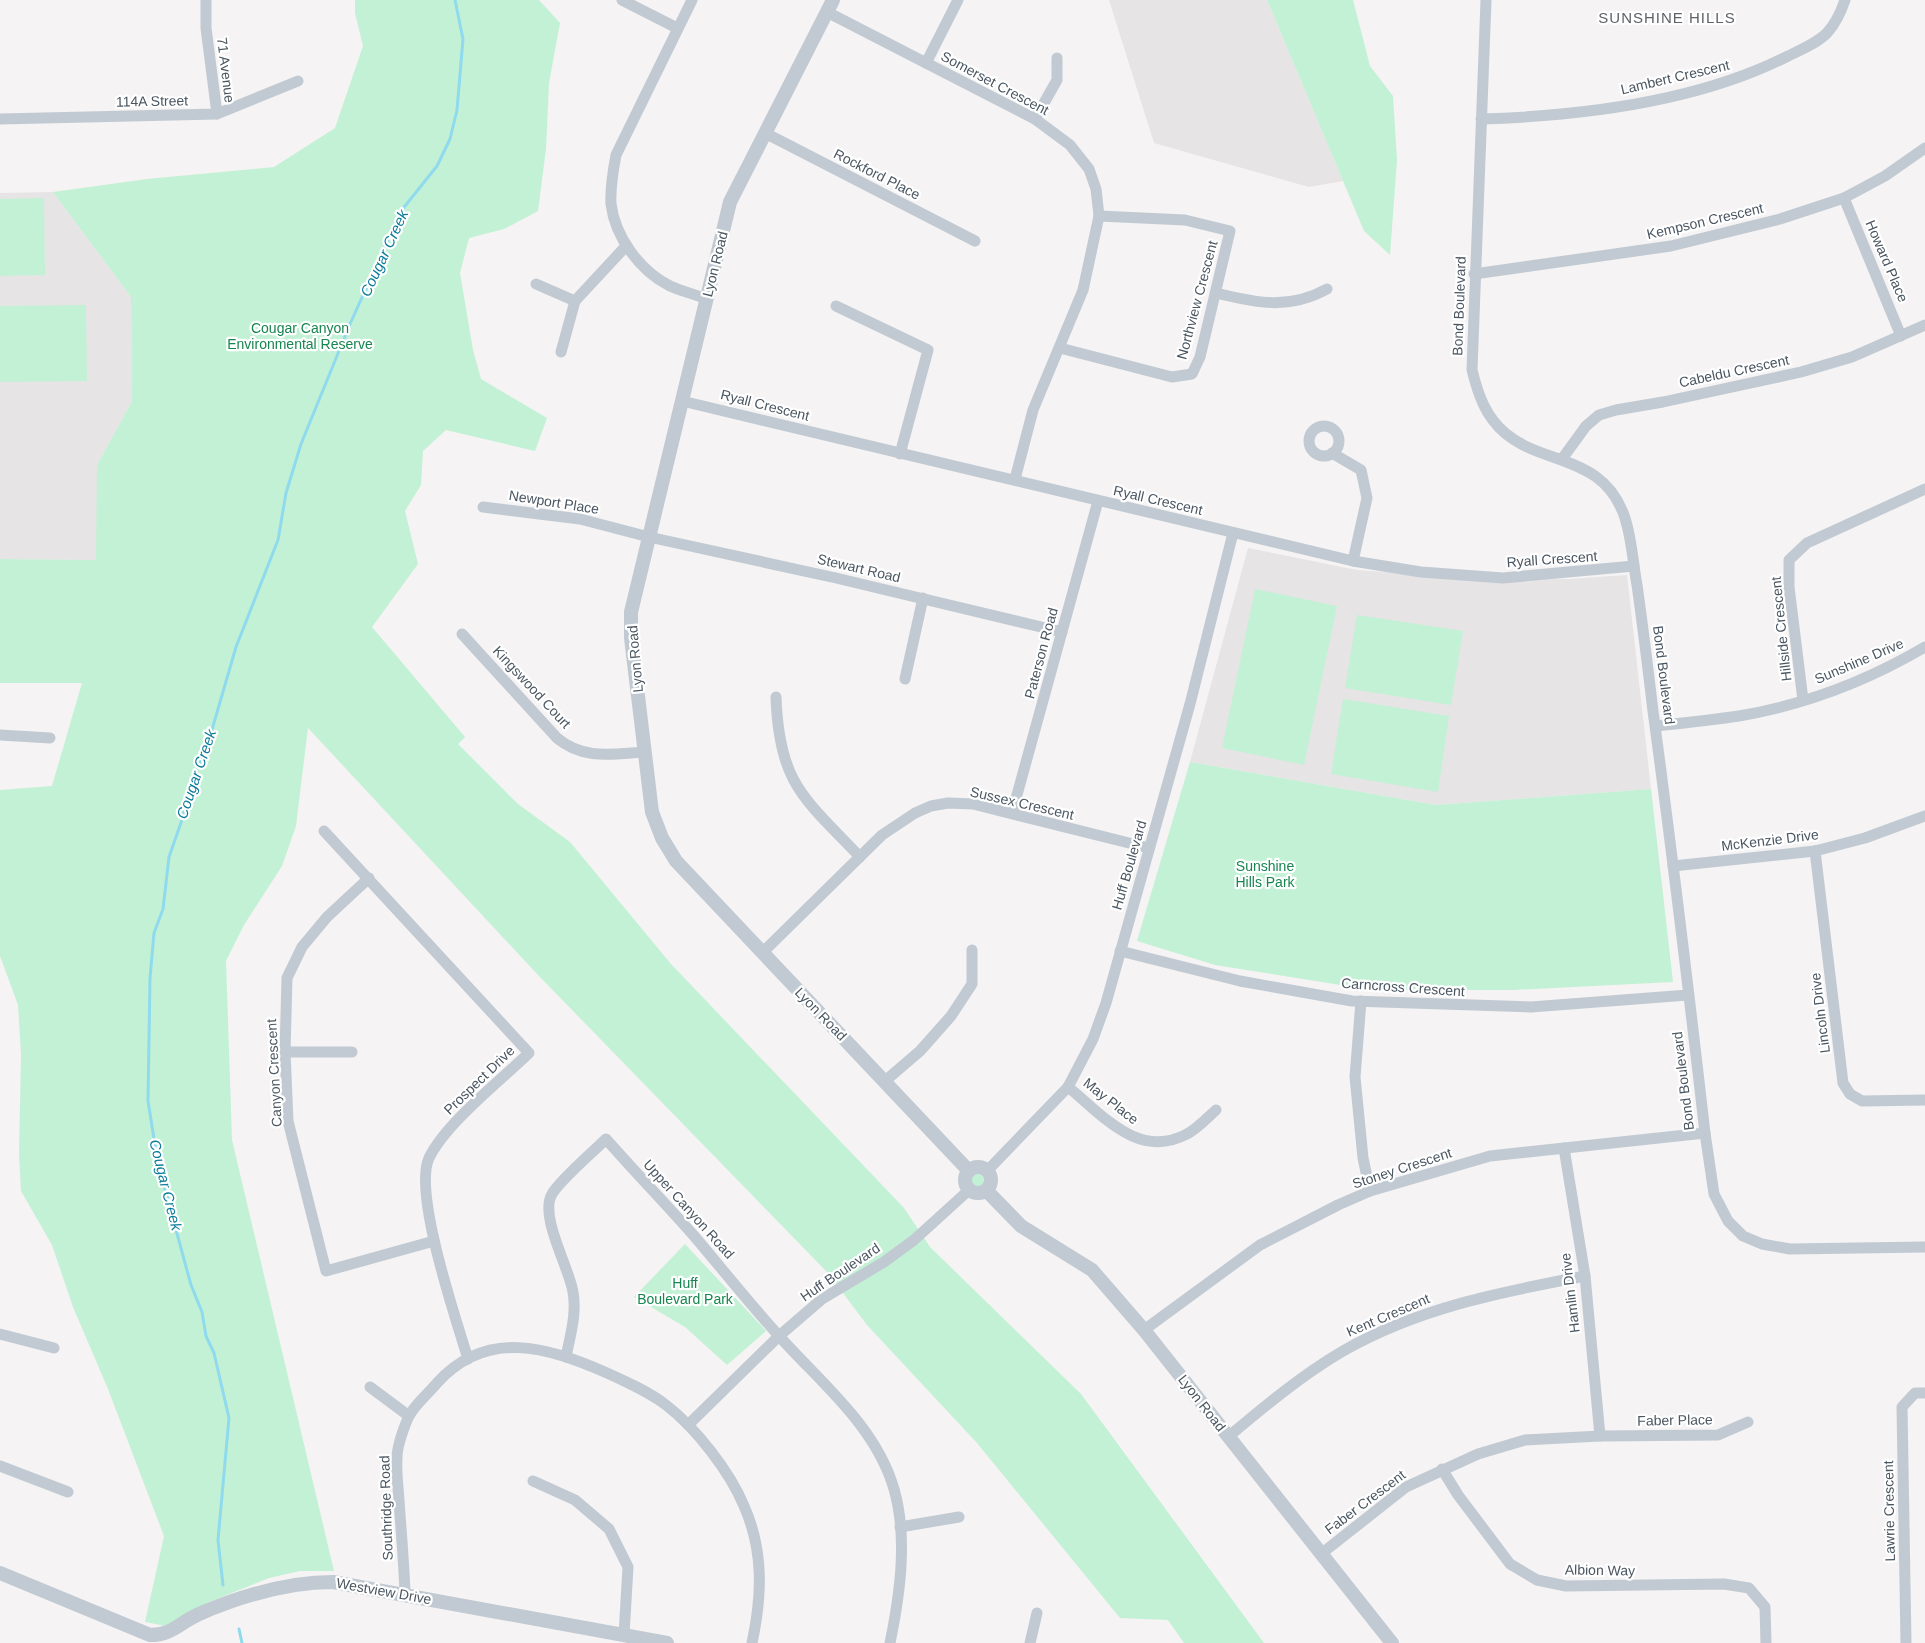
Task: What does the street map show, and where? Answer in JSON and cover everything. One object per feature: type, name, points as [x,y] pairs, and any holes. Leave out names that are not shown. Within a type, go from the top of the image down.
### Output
[{"type":"street","name":"71 Avenue","points":[[206,0],[206,28],[217,114]]},
{"type":"street","points":[[622,0],[677,28]]},
{"type":"street","points":[[692,0],[616,155],[611,205],[626,246],[654,275],[670,286],[706,299]]},
{"type":"street","points":[[926,63],[958,0]]},
{"type":"street","name":"Bond Boulevard","points":[[1486,0],[1474,274],[1472,370],[1480,400],[1498,426],[1519,443],[1576,464],[1595,477],[1614,497],[1624,517],[1634,566],[1656,726],[1714,1194],[1728,1221],[1743,1236],[1762,1244],[1790,1249],[1925,1247]]},
{"type":"street","name":"Lambert Crescent","points":[[1481,119],[1521,118],[1622,105],[1730,82],[1778,62],[1826,34],[1840,16],[1845,0]]},
{"type":"street","name":"Somerset Crescent","points":[[830,6],[926,63],[1035,118],[1070,145],[1089,169],[1096,189],[1099,216],[1083,290],[1033,410],[1015,479]]},
{"type":"street","name":"Lyon Road","points":[[830,6],[730,202],[631,612],[631,638],[644,752],[652,812],[662,838],[676,861],[969,1171]]},
{"type":"street","points":[[1035,118],[1057,80],[1057,58]]},
{"type":"street","name":"114A Street","points":[[0,119],[217,114],[298,81]]},
{"type":"street","name":"Rockford Place","points":[[765,133],[975,241]]},
{"type":"street","name":"Kempson Crescent","points":[[1474,274],[1671,246],[1780,219],[1844,198],[1885,176],[1925,148]]},
{"type":"street","name":"Howard Place","points":[[1844,198],[1901,336]]},
{"type":"street","name":"Northview Crescent","points":[[1060,348],[1172,377],[1192,374],[1200,357],[1230,231],[1185,220],[1099,216]]},
{"type":"street","points":[[561,352],[575,301],[626,246]]},
{"type":"street","points":[[536,284],[575,301]]},
{"type":"street","points":[[1216,293],[1260,304],[1309,299],[1327,289]]},
{"type":"street","points":[[836,306],[928,350],[900,454]]},
{"type":"street","name":"Cabeldu Crescent","points":[[1562,459],[1586,426],[1599,416],[1616,410],[1663,402],[1802,372],[1852,357],[1925,325]]},
{"type":"street","name":"Ryall Crescent","points":[[682,401],[1353,561],[1421,572],[1503,578],[1634,566]]},
{"type":"street","points":[[1332,454],[1361,470],[1367,498],[1353,561]]},
{"type":"street","name":"Hillside Crescent","points":[[1803,700],[1789,588],[1789,560],[1806,543],[1925,489]]},
{"type":"street","name":"Paterson Road","points":[[1012,813],[1098,501]]},
{"type":"street","name":"Newport Place","points":[[483,507],[580,519],[649,538]]},
{"type":"street","name":"Huff Boulevard","points":[[987,1171],[1068,1086],[1093,1039],[1190,704],[1233,533]]},
{"type":"street","name":"Stewart Road","points":[[649,538],[923,598],[1062,632]]},
{"type":"street","points":[[905,679],[923,598]]},
{"type":"street","name":"Kingswood Court","points":[[462,634],[557,738],[570,749],[603,755],[644,752]]},
{"type":"street","name":"Sunshine Drive","points":[[1656,726],[1741,715],[1803,700],[1846,686],[1901,661],[1925,647]]},
{"type":"street","points":[[776,698],[777,732],[790,777],[802,797],[860,857]]},
{"type":"street","points":[[0,735],[50,738]]},
{"type":"street","name":"Sussex Crescent","points":[[762,953],[882,835],[915,813],[931,806],[948,803],[972,804],[1149,848]]},
{"type":"street","name":"McKenzie Drive","points":[[1673,866],[1815,851],[1865,838],[1925,816]]},
{"type":"street","name":"Prospect Drive","points":[[324,830],[529,1053],[444,1133],[428,1160],[426,1189],[434,1241],[468,1359]]},
{"type":"street","name":"Lincoln Drive","points":[[1815,851],[1843,1083],[1850,1094],[1862,1101],[1925,1100]]},
{"type":"street","name":"Canyon Crescent","points":[[369,878],[327,917],[302,947],[288,973],[286,1052],[288,1122],[326,1271],[434,1241]]},
{"type":"street","points":[[885,1081],[920,1051],[951,1016],[967,992],[972,984],[972,950]]},
{"type":"street","name":"Carncross Crescent","points":[[1120,951],[1240,981],[1361,1001],[1531,1007],[1688,995]]},
{"type":"street","points":[[1361,1001],[1355,1077],[1363,1158],[1370,1192]]},
{"type":"street","points":[[286,1052],[352,1052]]},
{"type":"street","name":"May Place","points":[[1068,1086],[1126,1135],[1146,1143],[1166,1142],[1188,1134],[1216,1110]]},
{"type":"street","name":"Stoney Crescent","points":[[1144,1330],[1260,1245],[1338,1205],[1370,1192],[1490,1156],[1705,1133]]},
{"type":"street","name":"Upper Canyon Road","points":[[566,1357],[573,1324],[574,1295],[569,1271],[550,1220],[548,1206],[552,1193],[606,1139],[694,1236],[779,1336],[845,1406],[863,1429],[880,1456],[894,1489],[902,1553],[897,1606],[890,1643]]},
{"type":"street","name":"Hamlin Drive","points":[[1564,1148],[1585,1276],[1600,1436]]},
{"type":"street","points":[[979,1168],[987,1171],[990,1178],[986,1190],[978,1193],[969,1190],[965,1180],[969,1171],[979,1168]]},
{"type":"street","name":"Huff Boulevard","points":[[688,1425],[779,1336],[822,1300],[884,1262],[914,1240],[969,1190]]},
{"type":"street","name":"Lyon Road","points":[[986,1190],[1021,1226],[1092,1270],[1144,1330],[1392,1643]]},
{"type":"street","name":"Kent Crescent","points":[[1228,1437],[1289,1387],[1343,1351],[1392,1326],[1449,1306],[1506,1291],[1585,1276]]},
{"type":"street","points":[[0,1334],[54,1348]]},
{"type":"street","name":"Southridge Road","points":[[405,1594],[396,1457],[409,1416],[445,1375],[468,1359],[495,1349],[511,1346],[528,1347],[566,1357],[634,1386],[666,1405],[688,1425],[708,1449],[744,1505],[755,1536],[760,1565],[760,1594],[752,1643]]},
{"type":"street","points":[[370,1388],[409,1416]]},
{"type":"street","name":"Lawrie Crescent","points":[[1906,1643],[1902,1407],[1915,1393],[1925,1393]]},
{"type":"street","name":"Faber Place","points":[[1600,1436],[1718,1435],[1748,1422]]},
{"type":"street","name":"Faber Crescent","points":[[1321,1554],[1406,1487],[1442,1469],[1478,1454],[1525,1440],[1600,1436]]},
{"type":"street","points":[[0,1466],[68,1492]]},
{"type":"street","name":"Albion Way","points":[[1442,1469],[1458,1495],[1510,1564],[1538,1580],[1566,1586],[1724,1584],[1749,1588],[1765,1607],[1766,1643]]},
{"type":"street","points":[[533,1481],[575,1500],[609,1529],[628,1567],[624,1635]]},
{"type":"street","points":[[900,1527],[959,1517]]},
{"type":"street","name":"Westview Drive","points":[[0,1573],[150,1635],[170,1632],[197,1615],[283,1585],[333,1582],[667,1643]]},
{"type":"street","points":[[1030,1643],[1037,1613]]},
{"type":"shaded area","points":[[1109,0],[1267,0],[1343,181],[1309,187],[1154,143]]},
{"type":"shaded area","points":[[53,192],[131,297],[132,401],[97,465],[97,560],[0,559],[0,193]]},
{"type":"shaded area","points":[[1248,548],[1357,570],[1472,578],[1569,579],[1627,575],[1651,789],[1436,805],[1190,762]]},
{"type":"green space","name":"Cougar Canyon Environmental Reserve","points":[[355,0],[539,0],[560,23],[549,83],[546,149],[538,211],[504,229],[469,238],[460,273],[473,350],[481,379],[547,418],[535,451],[446,430],[423,451],[421,485],[405,511],[418,564],[372,627],[465,737],[458,744],[518,804],[570,842],[671,964],[904,1208],[930,1247],[1081,1394],[1264,1643],[1184,1643],[1168,1620],[1120,1618],[977,1443],[867,1325],[828,1273],[538,975],[308,728],[296,826],[282,866],[244,925],[226,961],[232,1140],[334,1571],[300,1571],[269,1578],[209,1602],[166,1626],[145,1622],[164,1536],[108,1389],[73,1307],[52,1245],[21,1191],[19,1155],[21,1054],[18,1005],[0,956],[0,790],[52,786],[82,683],[0,683],[0,559],[96,560],[97,465],[132,401],[131,297],[53,192],[147,179],[274,167],[335,128],[363,46],[355,13]]},
{"type":"green space","points":[[1267,0],[1353,0],[1370,66],[1393,96],[1397,160],[1390,255],[1364,231]]},
{"type":"green space","points":[[44,198],[45,275],[0,276],[0,199]]},
{"type":"green space","points":[[86,305],[87,381],[0,382],[0,306]]},
{"type":"green space","points":[[1255,589],[1337,606],[1304,765],[1222,748]]},
{"type":"green space","points":[[1357,615],[1463,631],[1451,705],[1345,688]]},
{"type":"green space","points":[[1343,699],[1449,716],[1438,792],[1331,774]]},
{"type":"green space","name":"Sunshine Hills Park","points":[[1190,762],[1436,805],[1651,789],[1673,982],[1513,990],[1372,990],[1215,965],[1137,941]]},
{"type":"green space","points":[[974,1174],[980,1174],[984,1181],[980,1188],[974,1188],[970,1184],[970,1178]]},
{"type":"green space","name":"Huff Boulevard Park","points":[[685,1244],[766,1331],[727,1365],[685,1327],[634,1297]]},
{"type":"waterway","name":"Cougar Creek","points":[[223,1585],[218,1540],[229,1418],[214,1353],[206,1336],[202,1312],[191,1285],[158,1164],[148,1101],[150,978],[154,933],[163,909],[169,857],[183,817],[188,791],[209,740],[236,647],[278,540],[286,493],[301,444],[350,324],[401,211],[437,166],[450,139],[457,110],[463,39],[455,0]]},
{"type":"waterway","name":"Cougar Creek","points":[[239,1629],[242,1643]]},
{"type":"district","name":"SUNSHINE HILLS","points":[[1667,17]]}]
